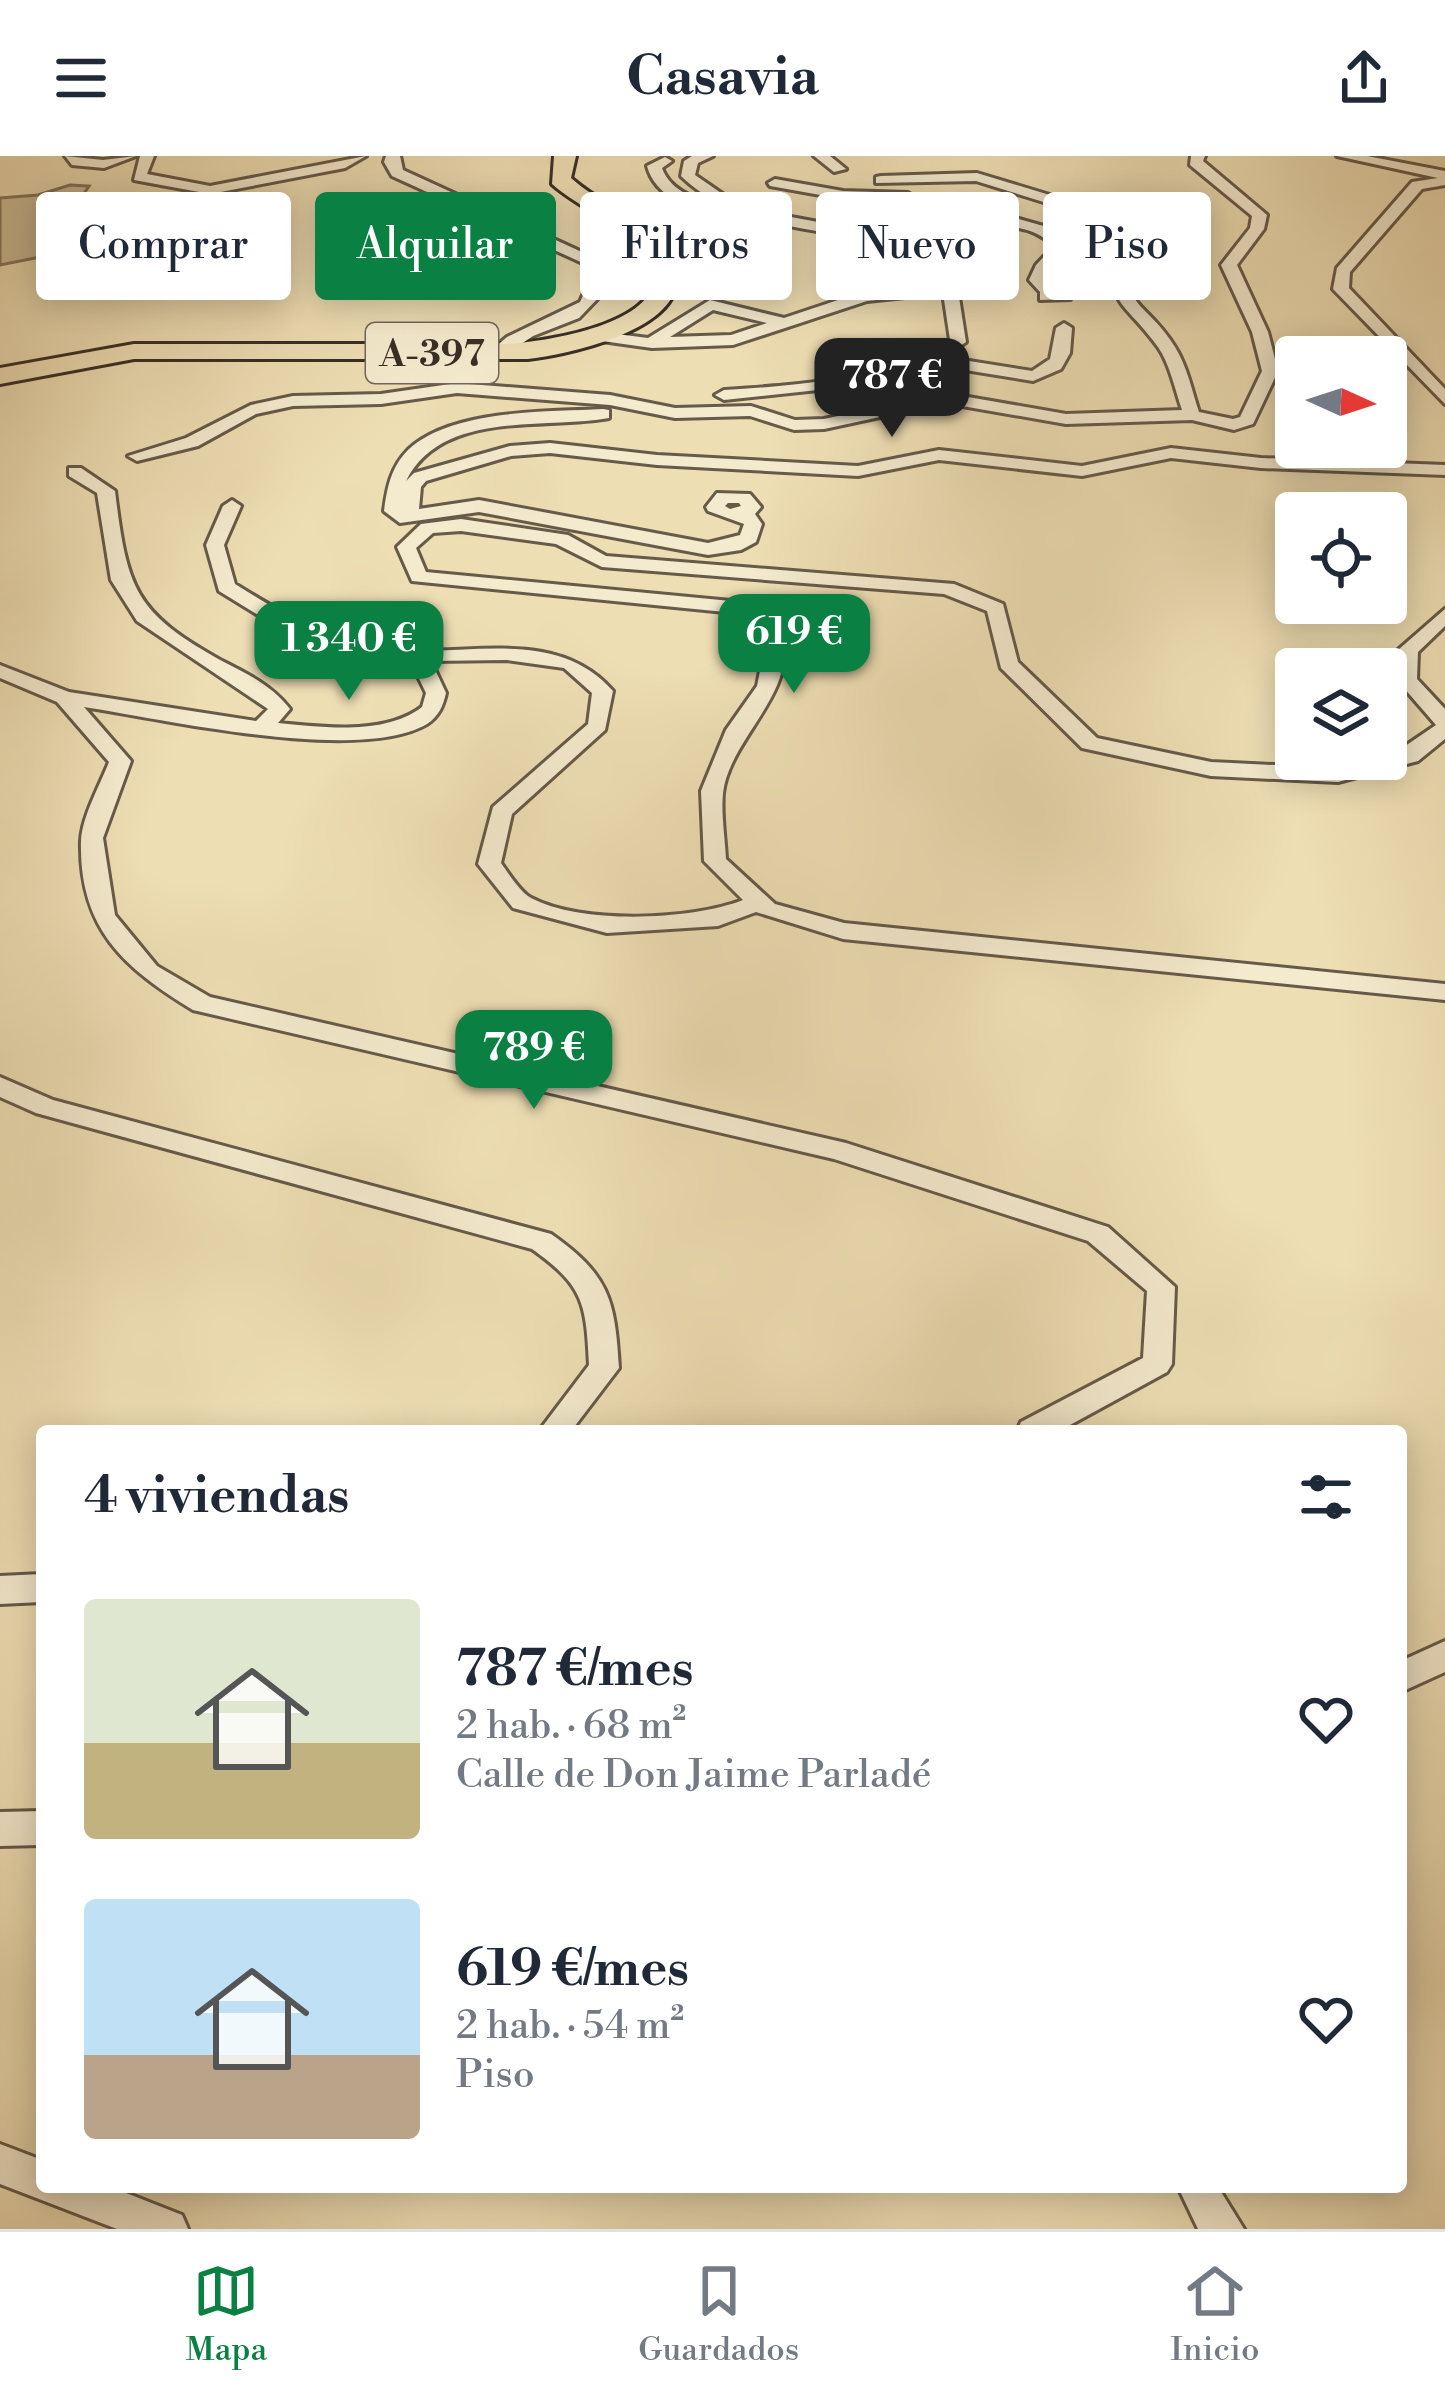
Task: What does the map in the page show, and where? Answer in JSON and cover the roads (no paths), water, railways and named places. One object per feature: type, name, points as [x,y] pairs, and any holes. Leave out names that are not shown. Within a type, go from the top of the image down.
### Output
[{"type":"main road","name":"A-397","points":[[0,376],[60,359],[149,351],[500,351],[566,346],[601,337],[640,316],[662,293],[665,274],[650,244],[574,196],[560,179],[565,156]]},
{"type":"street","points":[[72,156],[77,162],[97,164],[129,156]]},
{"type":"street","points":[[146,156],[139,176],[210,190],[345,164],[359,156]]},
{"type":"street","points":[[393,156],[397,173],[590,261],[600,274],[598,290],[589,304],[569,318],[508,341],[500,351]]},
{"type":"street","points":[[706,156],[691,161],[688,176],[709,192]]},
{"type":"street","points":[[821,156],[839,169]]},
{"type":"street","points":[[137,456],[192,442],[251,410],[331,397],[381,399],[437,389],[481,388],[610,400],[674,412],[751,411],[794,425],[824,424],[945,398],[1066,419],[1192,415],[1234,425],[1246,420],[1270,370],[1261,332],[1229,266],[1238,248],[1257,229],[1260,215],[1195,162],[1198,156]]},
{"type":"street","points":[[1344,156],[1445,178]]},
{"type":"street","points":[[664,161],[653,171],[673,192]]},
{"type":"street","points":[[881,180],[977,178],[1127,223],[1133,239],[1120,278],[1127,301],[1169,350],[1192,415]]},
{"type":"street","points":[[1445,178],[1417,185],[1342,271],[1341,289],[1445,399]]},
{"type":"street","points":[[775,183],[874,198],[945,196],[1005,186]]},
{"type":"street","points":[[601,337],[652,343],[734,340],[853,300]]},
{"type":"street","points":[[744,513],[754,524],[749,538],[734,546],[708,549],[616,536],[479,506],[410,512],[400,518],[393,511],[392,497],[417,450],[489,422],[868,377],[925,359],[958,342],[952,300]]},
{"type":"street","points":[[652,343],[710,305],[785,323]]},
{"type":"street","points":[[925,359],[1033,376],[1048,373],[1059,362],[1064,328]]},
{"type":"street","points":[[410,512],[412,486],[420,477],[510,451],[550,448],[657,460],[858,470],[954,455],[1082,471],[1171,453],[1261,463],[1445,470]]},
{"type":"street","points":[[76,472],[106,491],[122,591],[160,634],[265,692],[280,709],[261,728]]},
{"type":"street","points":[[232,506],[215,545],[226,587],[301,633],[393,656],[506,654],[570,663],[603,691],[598,726],[501,812],[489,864],[521,903],[607,925],[718,918],[759,902]]},
{"type":"street","points":[[1445,614],[1408,650],[1407,680],[1445,725],[1411,756],[1338,775],[1211,769],[1090,743],[1008,664],[996,608],[947,588],[602,561],[561,539],[461,525],[428,528],[406,547],[419,577],[731,607],[776,644],[767,686],[737,730],[712,791],[715,861],[767,909],[843,932],[1445,992]]},
{"type":"street","points":[[0,670],[64,698],[261,728],[341,732],[412,723],[430,712],[436,693],[418,656]]},
{"type":"street","points":[[64,698],[120,761],[92,838],[104,916],[148,972],[202,1004],[837,1150],[1098,1234],[1161,1286],[1157,1364],[1043,1425]]},
{"type":"street","points":[[0,1086],[45,1107],[541,1241],[584,1270],[601,1304],[604,1368],[559,1425]]},
{"type":"street","points":[[0,1590],[36,1588]]},
{"type":"street","points":[[1407,1674],[1445,1656]]},
{"type":"street","points":[[0,1829],[36,1828]]},
{"type":"street","points":[[0,2164],[36,2178]]},
{"type":"street","points":[[75,2193],[168,2229]]},
{"type":"street","points":[[1201,2193],[1224,2229]]}]
